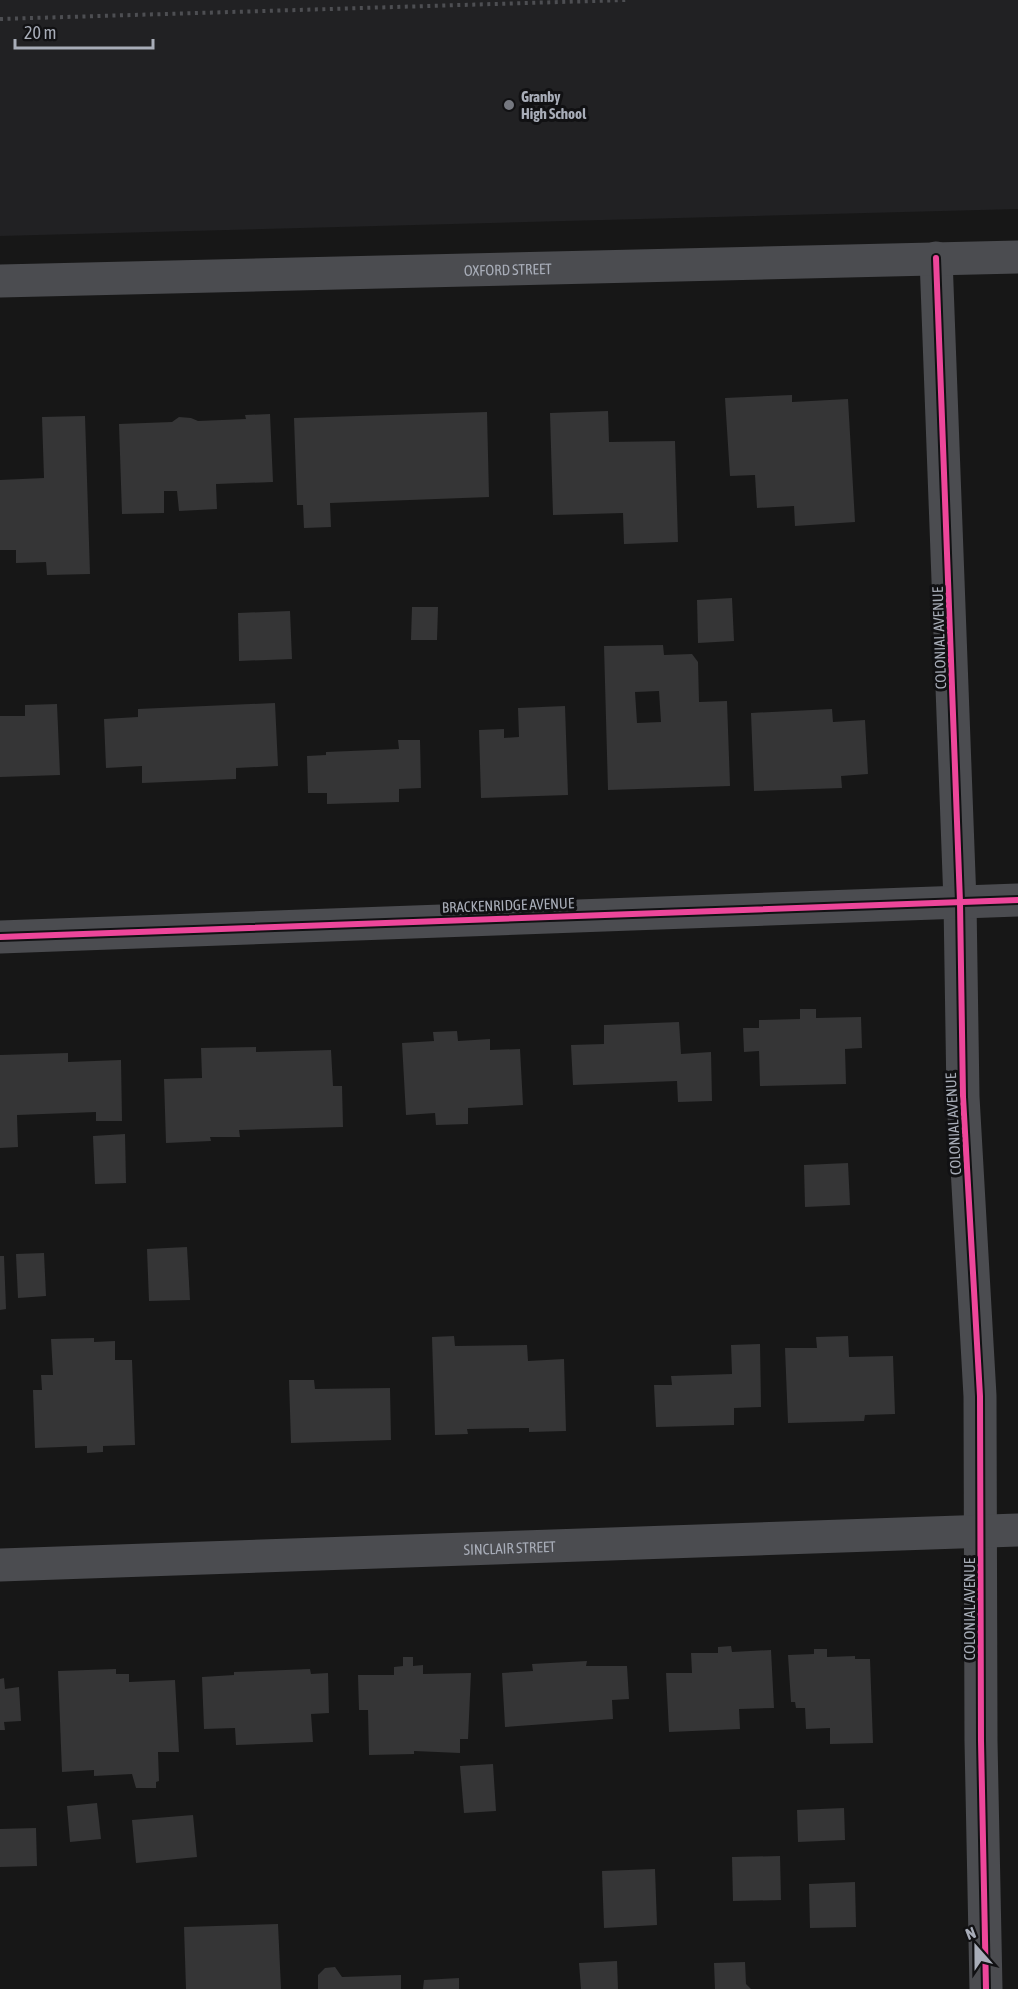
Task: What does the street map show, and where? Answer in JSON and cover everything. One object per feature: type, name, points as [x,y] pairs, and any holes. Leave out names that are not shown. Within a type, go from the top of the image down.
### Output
[{"type":"street","name":"OXFORD STREET","points":[[0,281],[1018,257]]},
{"type":"street","name":"COLONIAL AVENUE","points":[[936,258],[960,902],[963,1097],[980,1396],[986,1989]]},
{"type":"street","name":"BRACKENRIDGE AVENUE","points":[[0,937],[1018,900]]},
{"type":"street","name":"SINCLAIR STREET","points":[[0,1565],[1018,1530]]},
{"type":"path","points":[[0,19],[626,0]]},
{"type":"shaded area","name":"Granby High School","points":[[0,0],[1018,0],[1018,209],[0,236]]},
{"type":"building","points":[[792,395],[792,402],[848,399],[855,522],[795,526],[794,506],[757,508],[755,475],[730,476],[725,398]]},
{"type":"building","points":[[608,411],[609,442],[675,441],[678,542],[624,544],[623,513],[553,515],[550,413]]},
{"type":"building","points":[[487,412],[489,497],[330,503],[331,527],[304,528],[303,505],[297,505],[294,418]]},
{"type":"building","points":[[270,414],[273,482],[216,484],[217,509],[179,511],[177,491],[164,491],[164,513],[122,514],[119,424],[172,422],[179,417],[198,421],[246,419],[245,415]]},
{"type":"building","points":[[85,416],[90,574],[47,575],[46,562],[16,563],[16,550],[0,550],[0,480],[44,478],[42,417]]},
{"type":"building","points":[[732,598],[734,641],[698,643],[697,600]]},
{"type":"building","points":[[412,607],[438,607],[437,640],[411,640]]},
{"type":"building","points":[[290,611],[292,659],[239,661],[238,613]]},
{"type":"building","points":[[663,645],[664,655],[692,654],[698,662],[699,702],[727,701],[730,786],[608,790],[604,646]],"holes":[[[659,691],[661,722],[637,723],[635,692]]]},
{"type":"building","points":[[275,703],[278,766],[236,768],[236,779],[142,783],[142,766],[106,768],[104,719],[138,717],[138,709]]},
{"type":"building","points":[[57,704],[60,775],[0,777],[0,716],[25,716],[25,705]]},
{"type":"building","points":[[565,706],[568,795],[481,798],[479,730],[504,729],[504,738],[519,737],[518,708]]},
{"type":"building","points":[[832,709],[833,722],[865,720],[868,774],[841,776],[842,788],[754,791],[751,713]]},
{"type":"building","points":[[398,740],[420,740],[421,788],[399,789],[399,802],[327,804],[327,793],[308,793],[307,756],[326,755],[326,752],[399,749]]},
{"type":"building","points":[[800,1009],[816,1009],[816,1018],[861,1017],[862,1048],[845,1049],[846,1084],[760,1086],[759,1051],[744,1052],[743,1028],[759,1028],[759,1020],[800,1019]]},
{"type":"building","points":[[679,1022],[681,1054],[711,1052],[712,1101],[678,1102],[677,1081],[573,1085],[571,1045],[604,1044],[604,1025]]},
{"type":"building","points":[[457,1031],[458,1041],[490,1039],[490,1050],[520,1049],[523,1105],[468,1108],[468,1124],[436,1125],[435,1113],[406,1115],[402,1043],[434,1041],[433,1032]]},
{"type":"building","points":[[256,1047],[256,1052],[331,1050],[333,1086],[342,1086],[343,1127],[239,1130],[240,1137],[210,1137],[211,1141],[166,1143],[164,1079],[202,1078],[201,1048]]},
{"type":"building","points":[[68,1053],[68,1062],[121,1060],[122,1121],[96,1121],[96,1112],[17,1115],[18,1147],[0,1148],[0,1055]]},
{"type":"building","points":[[125,1134],[126,1183],[95,1184],[93,1136]]},
{"type":"building","points":[[848,1163],[850,1205],[805,1207],[804,1165]]},
{"type":"building","points":[[187,1247],[190,1300],[149,1301],[147,1249]]},
{"type":"building","points":[[44,1253],[46,1296],[18,1298],[16,1254]]},
{"type":"building","points":[[0,1256],[4,1256],[6,1309],[0,1310]]},
{"type":"building","points":[[454,1336],[455,1346],[527,1345],[528,1361],[564,1359],[566,1431],[529,1432],[529,1428],[467,1429],[468,1434],[435,1435],[432,1337]]},
{"type":"building","points":[[848,1336],[849,1357],[893,1356],[895,1414],[865,1415],[864,1421],[788,1423],[785,1348],[817,1348],[816,1337]]},
{"type":"building","points":[[94,1338],[94,1342],[115,1341],[115,1360],[132,1360],[135,1445],[103,1446],[103,1452],[87,1453],[87,1446],[35,1448],[33,1390],[42,1390],[41,1375],[53,1375],[51,1339]]},
{"type":"building","points":[[760,1344],[761,1407],[734,1408],[734,1425],[656,1427],[654,1385],[672,1385],[671,1376],[732,1374],[731,1345]]},
{"type":"building","points":[[289,1380],[314,1380],[315,1389],[390,1388],[391,1440],[291,1443]]},
{"type":"building","points":[[731,1646],[732,1652],[771,1650],[774,1708],[739,1709],[740,1729],[669,1732],[666,1673],[692,1673],[691,1653],[718,1653],[718,1647]]},
{"type":"building","points":[[814,1649],[827,1649],[827,1657],[855,1656],[855,1659],[870,1659],[873,1743],[830,1744],[830,1728],[806,1729],[805,1708],[796,1708],[795,1702],[791,1702],[788,1655],[814,1654]]},
{"type":"building","points":[[403,1657],[413,1657],[413,1666],[423,1665],[423,1674],[471,1673],[468,1739],[460,1739],[460,1753],[414,1751],[414,1754],[369,1755],[368,1710],[359,1710],[358,1675],[394,1675],[394,1667],[403,1666]]},
{"type":"building","points":[[587,1661],[586,1666],[627,1666],[629,1699],[612,1700],[613,1719],[505,1727],[502,1673],[533,1671],[532,1664]]},
{"type":"building","points":[[116,1669],[116,1674],[129,1674],[129,1682],[175,1680],[179,1752],[158,1752],[159,1781],[156,1782],[156,1788],[136,1788],[132,1774],[94,1776],[94,1770],[62,1772],[58,1671]]},
{"type":"building","points":[[310,1669],[311,1674],[328,1673],[329,1713],[311,1714],[313,1742],[236,1745],[235,1728],[204,1729],[202,1677],[234,1675],[234,1672]]},
{"type":"building","points":[[4,1678],[5,1689],[19,1687],[21,1721],[4,1722],[5,1730],[0,1730],[0,1679]]},
{"type":"building","points":[[493,1764],[496,1811],[464,1813],[460,1766]]},
{"type":"building","points":[[97,1803],[101,1839],[70,1842],[67,1806]]},
{"type":"building","points":[[844,1808],[845,1840],[798,1842],[797,1810]]},
{"type":"building","points":[[193,1815],[197,1857],[136,1863],[132,1820]]},
{"type":"building","points":[[36,1828],[37,1866],[0,1867],[0,1829]]},
{"type":"building","points":[[780,1856],[781,1900],[733,1901],[732,1857]]},
{"type":"building","points":[[655,1869],[657,1925],[604,1928],[602,1871]]},
{"type":"building","points":[[855,1882],[856,1927],[810,1928],[809,1884]]},
{"type":"building","points":[[278,1924],[281,1989],[186,1989],[184,1927]]},
{"type":"building","points":[[617,1961],[618,1989],[581,1989],[579,1963]]},
{"type":"building","points":[[745,1962],[746,1984],[751,1989],[715,1989],[714,1963]]},
{"type":"building","points":[[335,1967],[342,1977],[401,1975],[401,1989],[318,1989],[318,1975],[325,1968]]},
{"type":"building","points":[[459,1978],[459,1989],[423,1989],[424,1980]]},
{"type":"cycle path","points":[[936,258],[960,902],[963,1097],[980,1396],[981,1741],[986,1989]]},
{"type":"cycle path","points":[[0,937],[1018,900]]},
{"type":"place","name":"Granby High School","points":[[509,105]]}]
